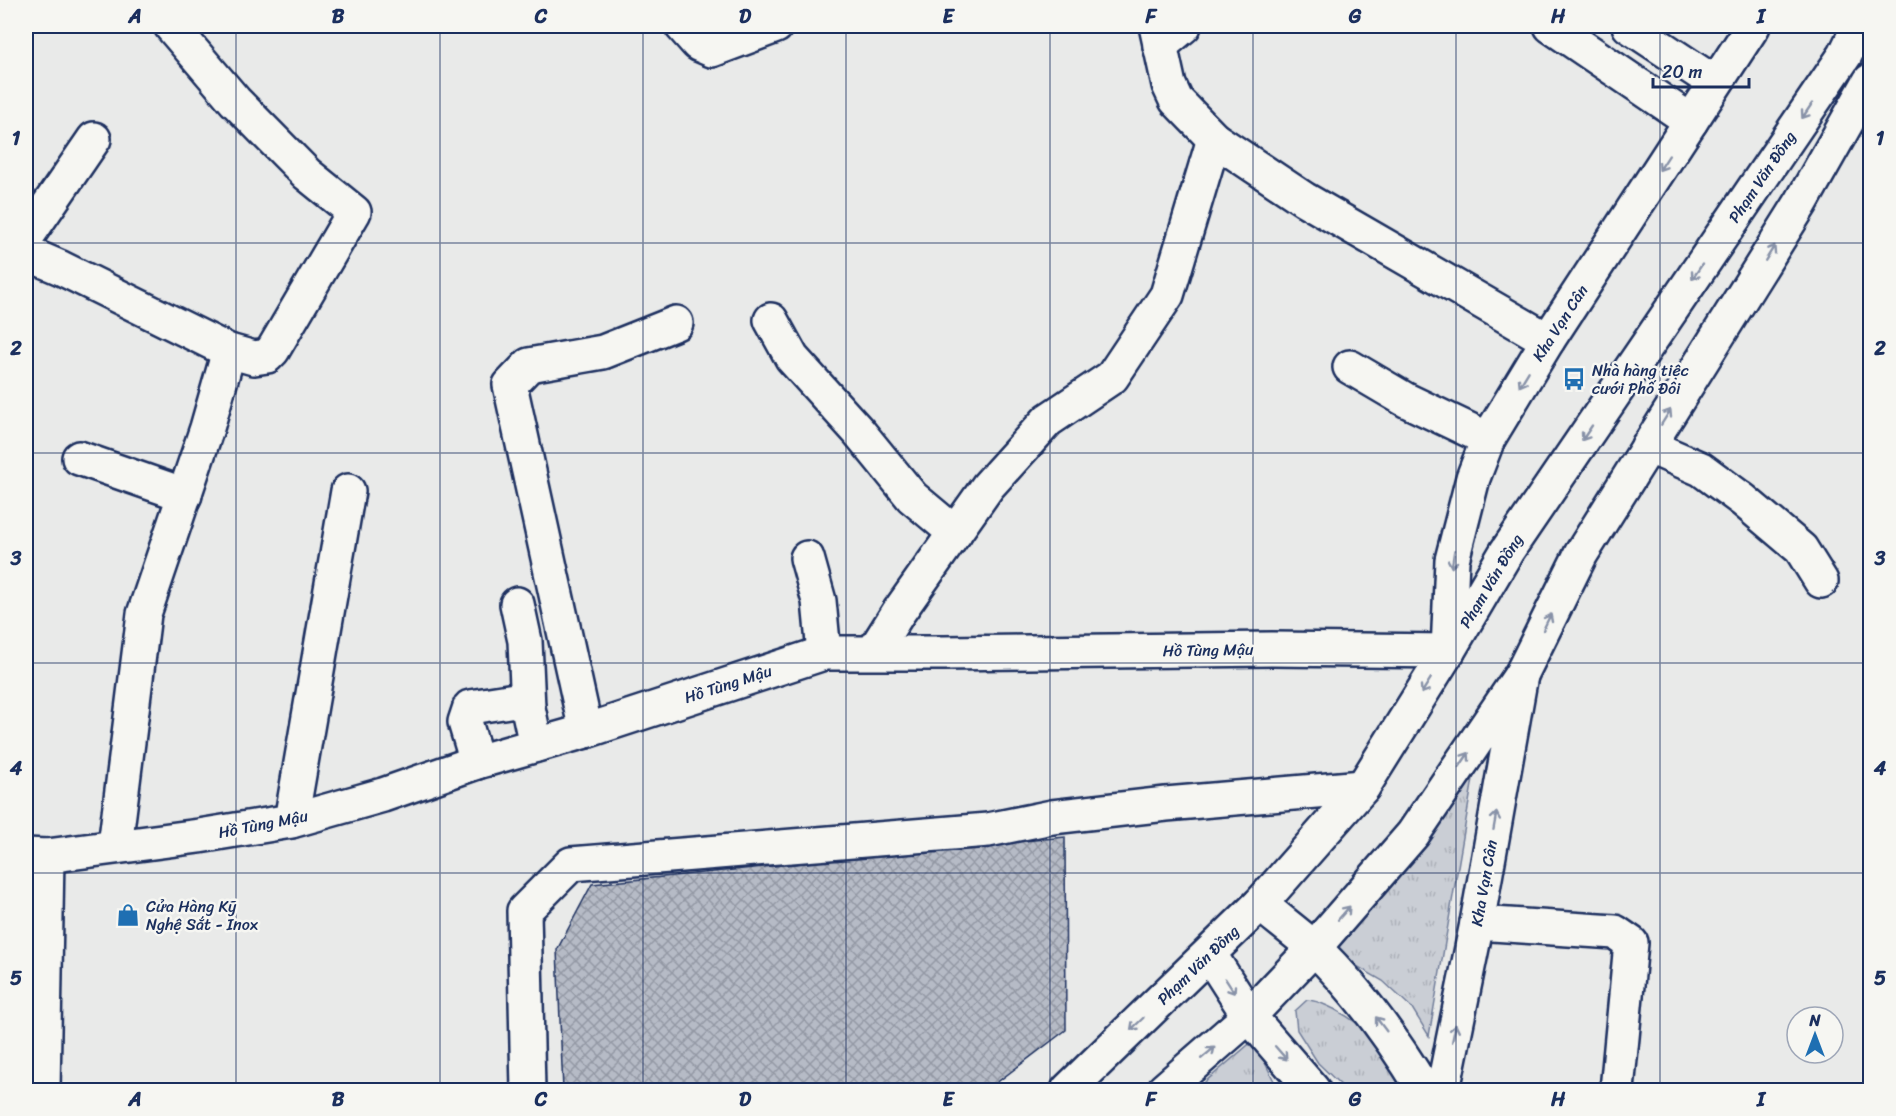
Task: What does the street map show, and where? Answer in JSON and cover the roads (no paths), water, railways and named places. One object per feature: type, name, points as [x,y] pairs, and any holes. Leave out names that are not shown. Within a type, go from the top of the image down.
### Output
[{"type":"main road","points":[[682,26],[698,44],[712,50],[776,26]]},
{"type":"main road","points":[[1551,26],[1691,121]]},
{"type":"main road","points":[[1629,26],[1715,83]]},
{"type":"main road","name":"Kha Vạn Cân","points":[[1448,651],[1452,560],[1473,478],[1488,439],[1548,340],[1753,26]]},
{"type":"main road","name":"Phạm Văn Đồng","points":[[1068,1090],[1210,955],[1260,904],[1363,787],[1507,552],[1845,55],[1859,26]]},
{"type":"main road","points":[[26,253],[229,351],[254,358],[267,356],[273,350],[354,212],[307,174],[235,102],[187,32]]},
{"type":"main road","points":[[1167,32],[1169,85],[1176,100],[1214,139],[1304,199],[1548,340]]},
{"type":"main road","points":[[1164,1090],[1249,1016],[1314,948],[1413,834],[1521,675],[1581,554],[1801,203],[1870,81]]},
{"type":"main road","points":[[26,238],[94,139]]},
{"type":"main road","points":[[874,651],[897,613],[988,486],[1048,420],[1112,377],[1167,295],[1214,139]]},
{"type":"main road","points":[[771,320],[792,358],[859,432],[912,497],[955,533]]},
{"type":"main road","points":[[586,731],[510,385],[530,365],[603,352],[676,323]]},
{"type":"main road","points":[[115,846],[144,614],[207,428],[229,351]]},
{"type":"main road","points":[[1350,368],[1406,400],[1488,439]]},
{"type":"main road","points":[[1648,446],[1701,469],[1743,500],[1801,549],[1821,581]]},
{"type":"main road","points":[[80,458],[185,495]]},
{"type":"main road","points":[[291,821],[348,491]]},
{"type":"main road","points":[[807,558],[819,601],[824,652]]},
{"type":"main road","points":[[517,604],[525,641],[528,708],[536,745]]},
{"type":"main road","name":"Hồ Tùng Mậu","points":[[36,856],[199,836],[291,821],[383,795],[477,762],[586,731],[824,652],[944,653],[1272,649],[1448,651]]},
{"type":"main road","name":"Kha Vạn Cân","points":[[1443,1090],[1478,923],[1521,675]]},
{"type":"main road","points":[[477,762],[465,722],[470,707],[515,700],[528,708]]},
{"type":"main road","points":[[528,1090],[524,911],[571,864],[988,830],[1052,817],[1166,804],[1363,787]]},
{"type":"main road","points":[[36,856],[43,1090]]},
{"type":"main road","points":[[1260,904],[1314,948],[1365,1003],[1395,1043],[1424,1090]]},
{"type":"main road","points":[[1478,923],[1615,932],[1631,944],[1617,1090]]},
{"type":"main road","points":[[1210,955],[1249,1016],[1313,1090]]},
{"type":"place","name":"Nhà hàng tiệc cưới Phố Đôi","points":[[1574,379]]},
{"type":"place","name":"Cửa Hàng Kỹ Nghệ Sắt - Inox","points":[[128,915]]}]
